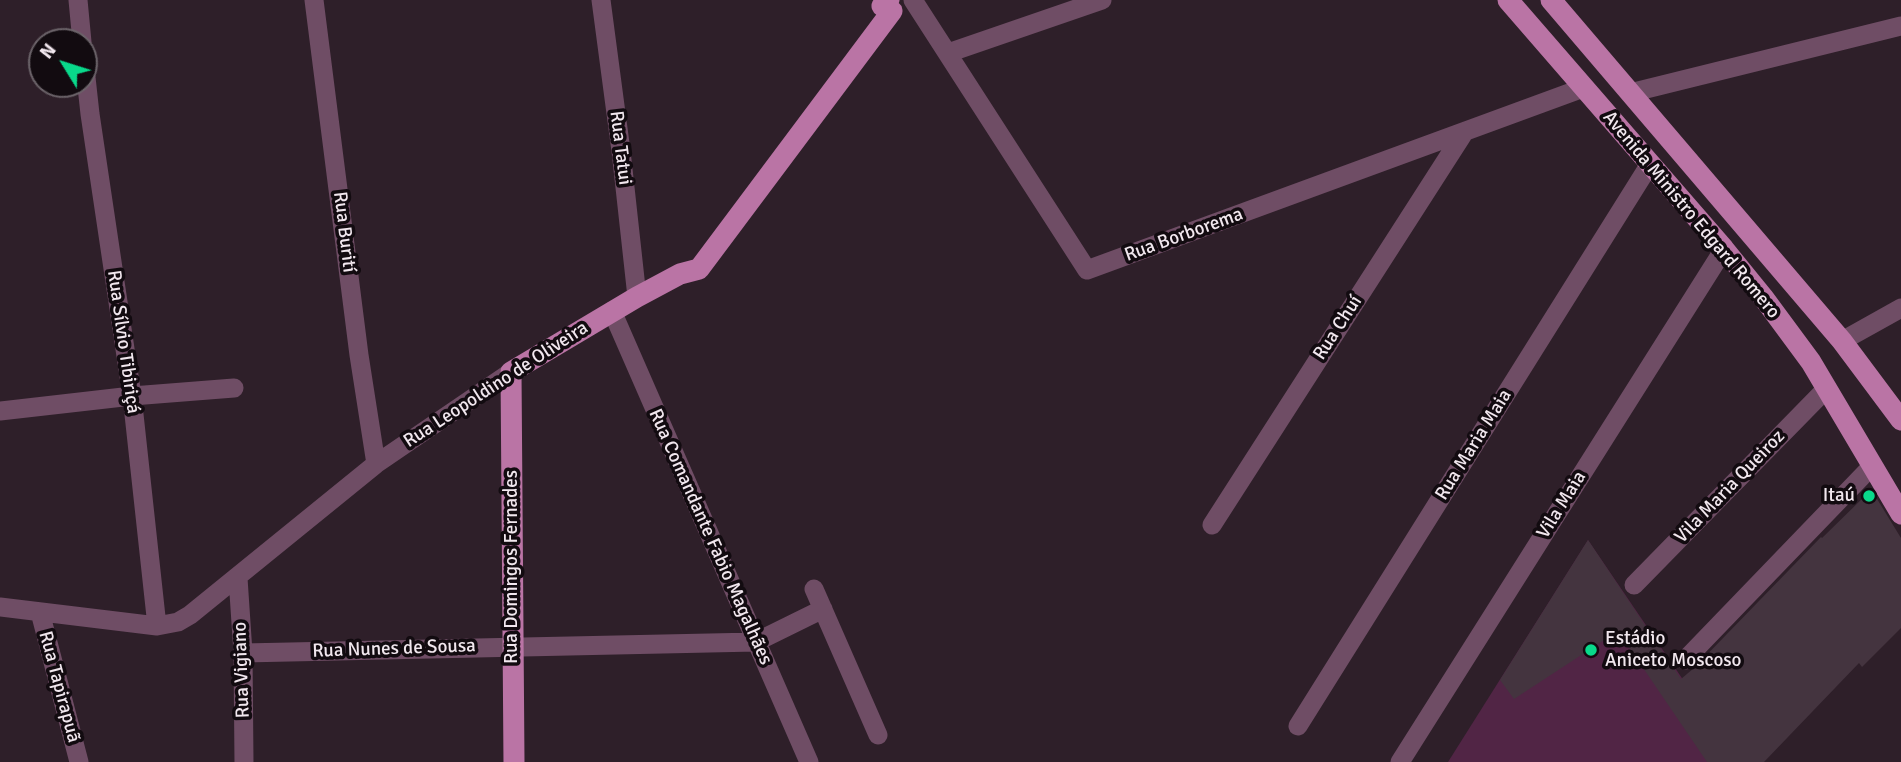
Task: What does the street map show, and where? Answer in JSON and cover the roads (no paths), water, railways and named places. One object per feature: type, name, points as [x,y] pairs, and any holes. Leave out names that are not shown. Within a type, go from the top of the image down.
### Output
[{"type":"main road","name":"Avenida Ministro Edgard Romero","points":[[1508,0],[1763,297],[1811,362],[1901,514]]},
{"type":"main road","name":"Avenida Ministro Edgard Romero","points":[[1551,0],[1842,341],[1901,420]]},
{"type":"main road","name":"Rua Leopoldino de Oliveira","points":[[511,372],[637,297],[680,274],[699,269],[892,11],[880,2]]},
{"type":"main road","name":"Rua Domingos Fernades","points":[[511,372],[514,762]]},
{"type":"street","points":[[78,0],[81,28]]},
{"type":"street","name":"Rua Burití","points":[[314,0],[359,355],[376,464]]},
{"type":"street","name":"Rua Tatui","points":[[601,0],[637,297]]},
{"type":"street","name":"Rua Borborema","points":[[913,0],[1087,270],[1583,88]]},
{"type":"street","points":[[948,54],[1102,0]]},
{"type":"street","points":[[1630,93],[1901,26]]},
{"type":"street","name":"Rua Sílvio Tibiriçá","points":[[88,98],[132,396],[157,626]]},
{"type":"street","name":"Rua Chuí","points":[[1212,525],[1465,131]]},
{"type":"street","name":"Rua Maria Maia","points":[[1298,726],[1650,164]]},
{"type":"street","name":"Vila Maia","points":[[1399,762],[1724,249]]},
{"type":"street","points":[[1842,341],[1901,307]]},
{"type":"street","name":"Rua Comandante Fabio Magalhães","points":[[612,311],[809,762]]},
{"type":"street","name":"Rua Leopoldino de Oliveira","points":[[0,607],[157,626],[178,622],[238,578],[376,464],[511,372]]},
{"type":"street","points":[[0,411],[234,388]]},
{"type":"street","name":"Vila Maria Queiroz","points":[[1634,585],[1827,388]]},
{"type":"street","points":[[1685,660],[1872,466]]},
{"type":"street","name":"Rua Vigiano","points":[[238,578],[243,653],[244,762]]},
{"type":"street","points":[[814,589],[878,735]]},
{"type":"street","points":[[756,642],[823,609]]},
{"type":"street","name":"Rua Tapirapuã","points":[[40,612],[79,762]]},
{"type":"street","name":"Rua Nunes de Sousa","points":[[243,653],[756,642]]},
{"type":"place","name":"Itaú","points":[[1869,496]]},
{"type":"place","name":"Estádio Aniceto Moscoso","points":[[1591,650]]}]
